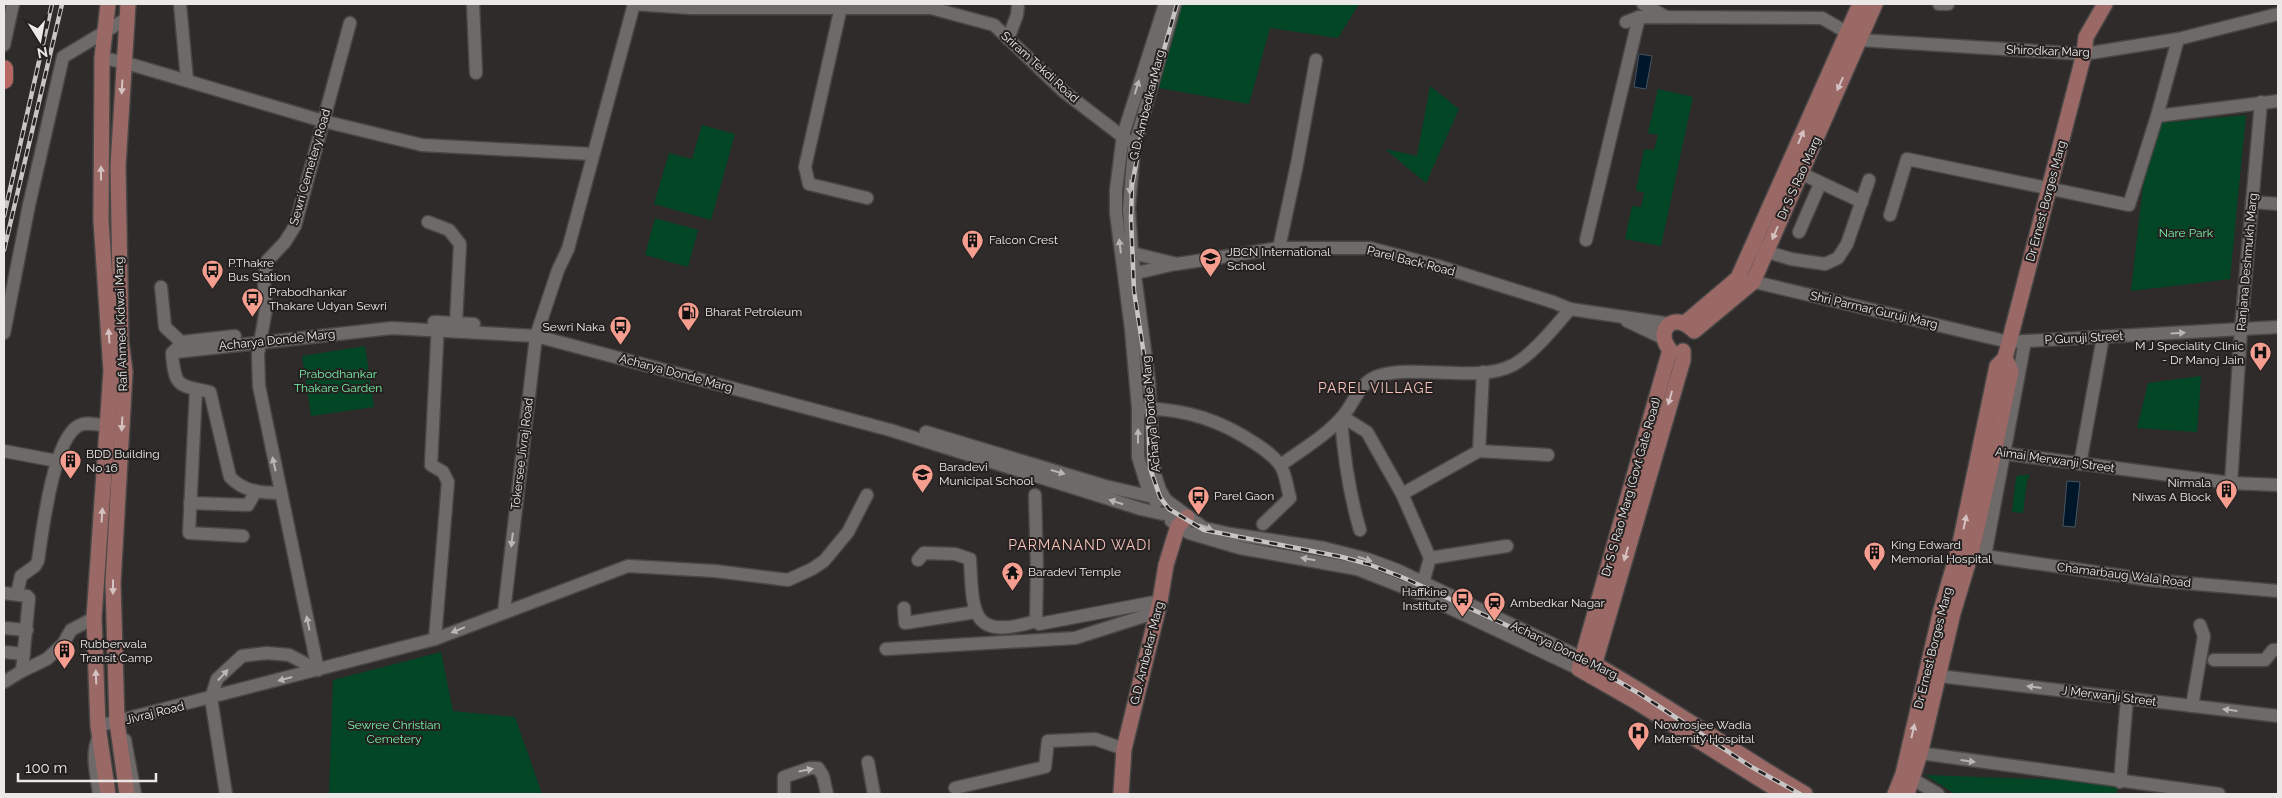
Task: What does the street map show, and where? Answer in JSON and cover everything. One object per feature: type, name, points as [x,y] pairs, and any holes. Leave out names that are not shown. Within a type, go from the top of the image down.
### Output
[{"type":"highway","points":[[4,69],[4,80]]},
{"type":"main road","points":[[108,4],[102,58],[101,220],[111,371],[94,618],[99,731],[108,794]]},
{"type":"main road","name":"Rafi Ahmed Kidwai Marg","points":[[127,794],[117,728],[113,583],[125,372],[121,341],[118,166],[128,4]]},
{"type":"main road","points":[[1587,667],[1683,360],[1663,332],[1683,326],[1746,280],[1794,170],[1846,33],[1860,4]]},
{"type":"main road","name":"Dr S S Rao Marg","points":[[1794,170],[1860,40],[1875,4]]},
{"type":"main road","name":"Dr Ernest Borges Marg","points":[[1907,794],[1908,777],[1947,611],[1972,552],[2011,371],[2005,358],[2009,342],[2086,49],[2086,37],[2105,4]]},
{"type":"main road","name":"Dr Ernest Borges Marg","points":[[2086,49],[2094,42],[2112,4]]},
{"type":"main road","points":[[1672,346],[1689,347],[1693,340],[1683,326]]},
{"type":"main road","name":"G.D. Ambekar Marg","points":[[1121,794],[1124,749],[1159,607],[1166,565],[1182,518]]},
{"type":"main road","name":"Dr Ernest Borges Marg","points":[[1927,700],[1939,676],[1947,611]]},
{"type":"main road","name":"Acharya Donde Marg","points":[[1587,667],[1635,701],[1730,755],[1805,794]]},
{"type":"main road","name":"Acharya Donde Marg","points":[[1730,755],[1784,794]]},
{"type":"main road","name":"Dr Ernest Borges Marg","points":[[1895,794],[1908,777]]},
{"type":"street","points":[[4,45],[13,4]]},
{"type":"street","points":[[180,4],[187,80]]},
{"type":"street","points":[[473,4],[476,73]]},
{"type":"street","name":"Sriram Tekdi Road","points":[[633,4],[691,8],[931,8],[994,25],[1063,91],[1123,134],[1134,148]]},
{"type":"street","name":"Tokersee Jivraj Road","points":[[504,612],[537,332],[558,270],[568,249],[633,4]]},
{"type":"street","points":[[1008,39],[1017,14],[1018,4]]},
{"type":"street","points":[[1165,4],[1123,134],[1116,190],[1116,213],[1129,275],[1137,328],[1144,408],[1187,412],[1233,428],[1270,454],[1281,465],[1290,498],[1263,524]]},
{"type":"street","name":"G.D. Ambedkar Marg","points":[[1129,275],[1132,253],[1129,209],[1134,148],[1175,4]]},
{"type":"street","points":[[1643,4],[1666,17]]},
{"type":"street","points":[[1939,4],[1948,4]]},
{"type":"street","points":[[841,7],[805,167],[806,178],[810,184],[867,198]]},
{"type":"street","name":"Shirodkar Marg","points":[[1639,17],[1822,18],[1860,40],[2086,49],[2178,39],[2278,14]]},
{"type":"street","points":[[1626,22],[1639,17]]},
{"type":"street","points":[[1586,240],[1639,17]]},
{"type":"street","points":[[4,333],[29,205],[63,57],[126,19]]},
{"type":"street","name":"Sewri Cemetery Road","points":[[318,670],[259,386],[260,338],[266,309],[264,282],[267,261],[285,242],[295,226],[350,23]]},
{"type":"street","points":[[1890,215],[1907,159],[2129,205],[2157,116],[2178,39]]},
{"type":"street","points":[[102,58],[187,80],[323,121],[422,145],[592,154]]},
{"type":"street","points":[[1279,248],[1316,60]]},
{"type":"street","points":[[2157,116],[2278,101]]},
{"type":"street","name":"Ranjana Deshmukh Marg","points":[[2231,483],[2241,329],[2261,102]]},
{"type":"street","points":[[1794,170],[1820,184],[1862,202]]},
{"type":"street","points":[[1759,250],[1791,259],[1825,264],[1838,258],[1846,244],[1869,180]]},
{"type":"street","points":[[1799,232],[1820,184]]},
{"type":"street","points":[[2252,202],[2278,204]]},
{"type":"street","points":[[428,222],[449,230],[460,244],[456,323]]},
{"type":"street","name":"Parel Back Road","points":[[1132,253],[1177,264],[1279,248],[1370,248],[1438,266],[1554,302],[1570,309],[1626,319],[1683,326]]},
{"type":"street","points":[[1129,275],[1177,264]]},
{"type":"street","name":"Shri Parmar Guruji Marg","points":[[1746,280],[2009,342]]},
{"type":"street","points":[[161,287],[165,326],[177,349],[174,372],[178,383],[186,388],[210,392],[230,477],[236,484],[246,489],[281,493]]},
{"type":"street","points":[[1281,465],[1342,418],[1351,406],[1355,396],[1365,384],[1379,375],[1424,371],[1482,372],[1513,365],[1545,338],[1570,309]]},
{"type":"street","name":"Parel Back Road","points":[[1626,319],[1629,323],[1672,346]]},
{"type":"street","name":"Acharya Donde Marg","points":[[438,327],[456,323],[537,332],[650,362],[890,430],[1087,493],[1182,518],[1204,528],[1324,548],[1367,559],[1424,583],[1445,600]]},
{"type":"street","points":[[435,640],[448,482],[443,472],[431,465],[438,327]]},
{"type":"street","name":"Acharya Donde Marg","points":[[177,349],[260,338],[392,328],[438,327],[537,332]]},
{"type":"street","name":"P Guruji Street","points":[[2009,342],[2278,327]]},
{"type":"street","points":[[2080,464],[2103,337]]},
{"type":"street","points":[[1993,452],[2025,341]]},
{"type":"street","name":"Acharya Donde Marg","points":[[650,362],[887,420],[1160,500],[1202,538],[1268,554],[1357,569],[1445,600],[1587,667]]},
{"type":"street","points":[[1480,451],[1482,372]]},
{"type":"street","points":[[196,389],[188,533],[243,536]]},
{"type":"street","name":"Acharya Donde Marg","points":[[1144,408],[1163,514]]},
{"type":"street","points":[[1342,418],[1367,432],[1402,494],[1430,558],[1424,583]]},
{"type":"street","points":[[1342,418],[1345,469],[1360,530]]},
{"type":"street","points":[[17,594],[21,576],[35,566],[38,561],[57,461],[66,436],[84,423],[108,426]]},
{"type":"street","points":[[4,451],[57,461]]},
{"type":"street","points":[[1402,494],[1480,451],[1548,455]]},
{"type":"street","name":"Aimai Merwanji Street","points":[[1993,452],[2231,483],[2278,485]]},
{"type":"street","points":[[190,503],[248,505],[256,491]]},
{"type":"street","points":[[211,698],[435,640],[628,566],[715,571],[788,580],[824,561],[848,532],[867,495]]},
{"type":"street","points":[[1035,495],[1036,621]]},
{"type":"street","points":[[1268,554],[1271,540]]},
{"type":"street","points":[[1430,558],[1508,546]]},
{"type":"street","name":"Chamarbaug Wala Road","points":[[1972,552],[2151,580],[2278,591]]},
{"type":"street","points":[[918,560],[924,553],[955,554],[970,559],[976,612],[982,621],[997,628],[1011,628],[1036,621],[1044,624],[1159,607]]},
{"type":"street","points":[[4,593],[30,598],[22,671]]},
{"type":"street","points":[[886,649],[1075,638],[1159,607]]},
{"type":"street","points":[[904,608],[905,623],[976,612]]},
{"type":"street","points":[[4,682],[47,659],[63,644],[71,630],[94,618]]},
{"type":"street","points":[[2192,706],[2204,636],[2200,625]]},
{"type":"street","points":[[4,628],[27,630]]},
{"type":"street","points":[[2214,660],[2265,660],[2273,650],[2278,650]]},
{"type":"street","points":[[4,652],[24,654]]},
{"type":"street","points":[[226,794],[211,698],[217,679],[242,656],[267,653],[289,655],[318,670]]},
{"type":"street","name":"J Merwanji Street","points":[[1939,676],[2278,716]]},
{"type":"street","name":"Jivraj Road","points":[[99,731],[117,728],[211,698]]},
{"type":"street","points":[[2120,782],[2127,698]]},
{"type":"street","points":[[117,728],[128,744],[135,794]]},
{"type":"street","points":[[99,731],[94,746],[94,755],[99,794]]},
{"type":"street","points":[[955,788],[1045,767],[1048,741],[1095,739],[1124,749]]},
{"type":"street","points":[[1914,752],[2211,794]]},
{"type":"street","points":[[868,762],[874,794]]},
{"type":"street","points":[[784,794],[784,777],[810,768],[818,768],[822,772],[827,794]]},
{"type":"street","points":[[1908,777],[1938,794]]},
{"type":"green space","points":[[1181,4],[1359,4],[1338,38],[1270,28],[1249,104],[1159,88]]},
{"type":"green space","points":[[1430,86],[1459,109],[1426,183],[1385,149],[1417,156]]},
{"type":"green space","points":[[1658,89],[1693,97],[1661,246],[1625,239],[1632,206],[1641,207],[1644,193],[1636,190],[1644,149],[1654,150],[1658,135],[1648,133]]},
{"type":"green space","name":"Nare Park","points":[[2246,115],[2230,279],[2131,291],[2150,124]]},
{"type":"green space","points":[[702,125],[735,134],[711,220],[654,204],[669,153],[692,159]]},
{"type":"green space","points":[[655,218],[698,230],[688,267],[645,255]]},
{"type":"green space","name":"Prabodhankar Thakare Garden","points":[[365,346],[374,407],[311,416],[302,356]]},
{"type":"green space","points":[[2201,376],[2197,432],[2137,428],[2148,383]]},
{"type":"green space","points":[[2030,475],[2027,481],[2023,513],[2012,512],[2016,477]]},
{"type":"green space","name":"Sewree Christian Cemetery","points":[[441,652],[453,711],[515,717],[542,794],[329,794],[333,680]]},
{"type":"green space","points":[[1925,775],[2119,782],[2116,794],[1955,794]]},
{"type":"water","points":[[1639,54],[1652,56],[1646,89],[1634,87]]},
{"type":"water","points":[[2067,481],[2080,482],[2075,527],[2063,526]]},
{"type":"railway","points":[[4,216],[52,4]]},
{"type":"railway","points":[[4,250],[62,4]]},
{"type":"railway","points":[[1177,4],[1145,116],[1132,185],[1131,218],[1134,291],[1147,374],[1150,468],[1160,497],[1169,509],[1204,530],[1342,557],[1368,564],[1404,578],[1580,659],[1640,694],[1750,766],[1800,794]]},
{"type":"place","name":"Falcon Crest","points":[[973,259]]},
{"type":"place","name":"JBCN International School","points":[[1211,278]]},
{"type":"place","name":"P.Thakre Bus Station","points":[[212,289]]},
{"type":"place","name":"Prabodhankar Thakare Udyan Sewri","points":[[253,318]]},
{"type":"place","name":"Bharat Petroleum","points":[[689,331]]},
{"type":"place","name":"Sewri Naka","points":[[621,346]]},
{"type":"place","name":"M J Speciality Clinic - Dr Manoj Jain","points":[[2260,372]]},
{"type":"place","name":"BDD Building No 16","points":[[70,480]]},
{"type":"place","name":"Baradevi Municipal School","points":[[923,493]]},
{"type":"place","name":"Nirmala Niwas A Block","points":[[2227,509]]},
{"type":"place","name":"Parel Gaon","points":[[1198,515]]},
{"type":"place","name":"King Edward Memorial Hospital","points":[[1875,571]]},
{"type":"place","name":"Baradevi Temple","points":[[1012,591]]},
{"type":"place","name":"Haffkine Institute","points":[[1463,618]]},
{"type":"place","name":"Ambedkar Nagar","points":[[1494,622]]},
{"type":"place","name":"Rubberwala Transit Camp","points":[[64,670]]},
{"type":"place","name":"Nowrosjee Wadia Maternity Hospital","points":[[1638,751]]},
{"type":"district","name":"PAREL VILLAGE","points":[[1376,388]]},
{"type":"district","name":"PARMANAND WADI","points":[[1080,545]]}]
